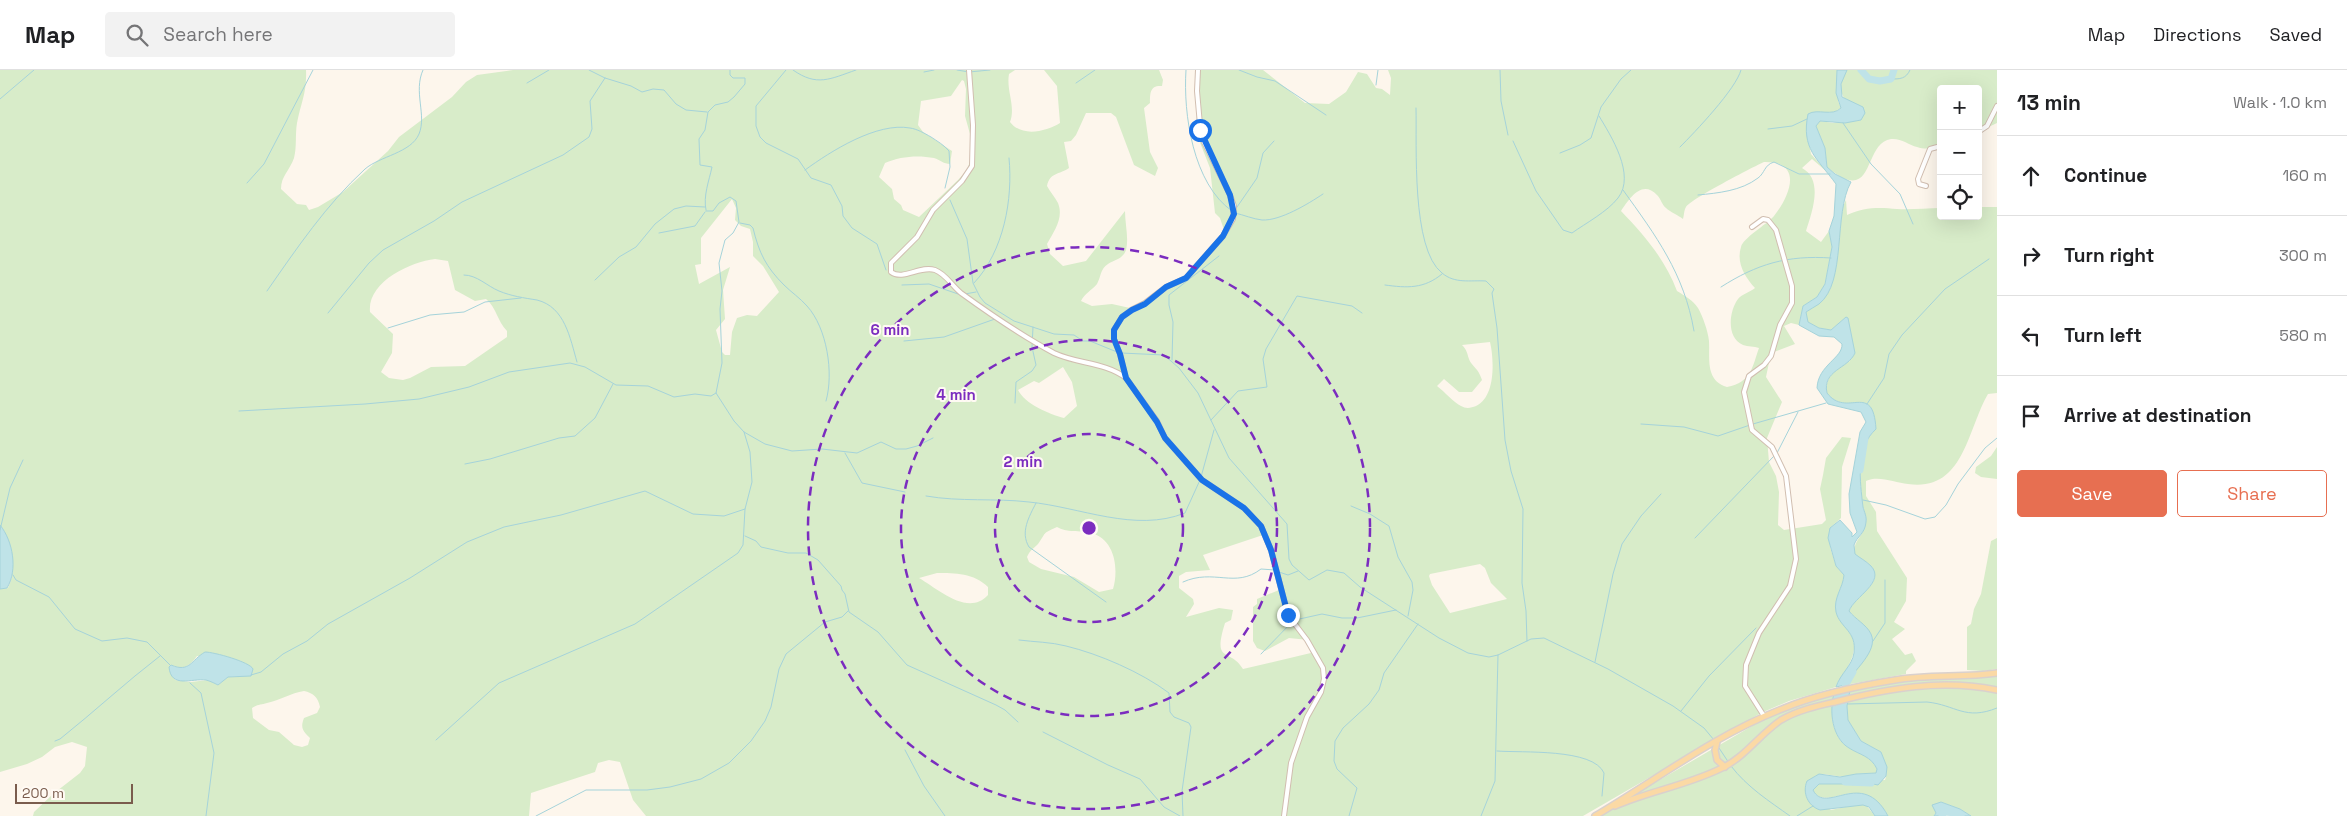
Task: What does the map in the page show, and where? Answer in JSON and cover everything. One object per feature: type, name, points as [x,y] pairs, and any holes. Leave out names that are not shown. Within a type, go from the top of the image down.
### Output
[{"type":"main road","points":[[1595,816],[1717,742],[1764,716],[1795,703],[1853,688],[1912,678],[1997,673]]},
{"type":"main road","points":[[1601,812],[1640,796],[1698,778],[1724,767],[1781,721],[1798,712],[1852,697],[1906,687],[1945,684],[1967,685],[1997,690]]},
{"type":"main road","points":[[1717,742],[1715,750],[1717,760],[1724,767]]},
{"type":"street","points":[[969,70],[973,125],[972,166],[966,176],[933,210],[917,237],[892,263],[891,272],[900,275],[930,269],[940,272],[960,292],[999,320],[1055,353],[1108,369],[1126,378]]},
{"type":"street","points":[[1198,70],[1200,130],[1230,195],[1234,206],[1233,218],[1223,236],[1186,278],[1166,287],[1145,304],[1122,317],[1113,334],[1126,378],[1157,422],[1165,438],[1182,459],[1209,486],[1244,508],[1261,526],[1271,550],[1288,615],[1307,640],[1322,668],[1324,679],[1321,692],[1307,717],[1291,763],[1284,816]]},
{"type":"street","points":[[1981,130],[1987,126],[1997,106]]},
{"type":"street","points":[[1926,186],[1919,184],[1918,179],[1930,149],[1937,147]]},
{"type":"street","points":[[1752,226],[1763,219],[1774,225],[1793,294],[1792,303],[1780,325],[1770,356],[1764,365],[1749,376],[1744,392],[1752,430],[1772,446],[1786,476],[1796,559],[1790,586],[1751,646],[1746,665],[1745,686],[1764,716]]},
{"type":"green space","points":[[0,70],[306,70],[305,91],[297,123],[295,154],[282,180],[281,189],[297,204],[306,205],[309,210],[318,207],[343,192],[388,151],[399,137],[452,97],[466,82],[477,75],[513,70],[1015,70],[1009,74],[1008,80],[1012,110],[1010,122],[1021,130],[1035,131],[1060,123],[1057,86],[1044,70],[1159,70],[1163,80],[1162,86],[1153,88],[1150,103],[1144,108],[1150,152],[1158,168],[1155,176],[1134,165],[1116,117],[1111,113],[1086,113],[1076,135],[1071,141],[1064,142],[1069,168],[1050,178],[1047,186],[1058,203],[1060,214],[1047,244],[1050,254],[1063,266],[1086,261],[1125,211],[1127,241],[1125,253],[1105,266],[1097,284],[1081,301],[1092,306],[1112,304],[1130,308],[1149,298],[1168,284],[1185,277],[1225,233],[1220,218],[1215,213],[1210,168],[1197,135],[1196,70],[1263,70],[1305,103],[1329,104],[1346,92],[1358,72],[1367,74],[1376,88],[1382,89],[1390,95],[1391,78],[1388,70],[1837,70],[1838,101],[1841,108],[1835,112],[1829,112],[1806,129],[1811,154],[1826,171],[1812,159],[1802,168],[1809,173],[1815,188],[1813,206],[1806,231],[1821,242],[1829,231],[1832,247],[1825,284],[1817,297],[1803,306],[1799,325],[1791,323],[1784,326],[1795,344],[1771,353],[1766,377],[1782,402],[1767,438],[1769,462],[1776,476],[1779,492],[1778,525],[1784,530],[1822,524],[1826,520],[1820,489],[1826,458],[1842,437],[1851,438],[1842,467],[1841,518],[1830,528],[1830,547],[1836,566],[1844,575],[1839,592],[1838,617],[1852,636],[1854,642],[1853,654],[1836,687],[1789,701],[1761,713],[1583,816],[646,816],[633,800],[620,762],[609,760],[598,763],[595,772],[531,793],[529,816],[33,816],[34,812],[53,794],[80,773],[85,766],[87,747],[72,742],[55,747],[42,757],[27,764],[0,772],[0,589],[8,588],[11,581],[12,556],[4,531],[0,525]],"holes":[[[962,80],[964,81],[966,89],[965,116],[970,134],[970,161],[967,170],[958,180],[919,217],[903,210],[901,205],[894,199],[892,189],[879,177],[885,163],[903,158],[928,157],[950,164],[952,151],[923,132],[918,125],[921,101],[951,96]],[[1764,162],[1777,163],[1785,167],[1789,173],[1790,181],[1785,199],[1780,208],[1741,247],[1740,259],[1742,269],[1755,288],[1740,297],[1735,304],[1731,317],[1732,331],[1738,342],[1743,345],[1759,348],[1750,373],[1742,381],[1727,387],[1720,384],[1712,374],[1709,362],[1709,341],[1705,324],[1698,308],[1691,300],[1677,291],[1660,258],[1638,229],[1621,211],[1636,192],[1646,189],[1657,195],[1663,205],[1683,219],[1685,208],[1690,203]],[[732,199],[736,208],[735,220],[741,226],[750,229],[753,242],[753,256],[763,266],[779,292],[757,316],[747,315],[737,318],[732,332],[730,355],[725,355],[722,352],[716,330],[725,319],[723,290],[730,267],[699,284],[695,265],[701,264],[701,238]],[[435,259],[448,261],[455,290],[475,301],[486,299],[493,306],[507,331],[507,337],[465,366],[431,367],[403,380],[389,378],[381,372],[392,353],[393,334],[370,312],[371,301],[375,291],[392,275],[403,269]],[[1490,342],[1493,367],[1487,395],[1476,406],[1468,408],[1458,404],[1437,386],[1444,379],[1459,392],[1472,392],[1482,380],[1479,372],[1470,362],[1462,345]],[[1063,367],[1072,382],[1077,406],[1064,418],[1051,414],[1032,404],[1018,390],[1034,381],[1039,383]],[[1057,527],[1065,530],[1087,532],[1099,536],[1105,541],[1110,548],[1115,564],[1113,589],[1099,592],[1074,577],[1041,569],[1029,562],[1027,557],[1029,553],[1049,531]],[[1263,535],[1274,558],[1279,590],[1257,599],[1257,604],[1253,607],[1253,641],[1257,648],[1265,651],[1289,638],[1309,640],[1315,652],[1243,669],[1233,658],[1224,654],[1220,645],[1225,623],[1231,620],[1233,610],[1219,608],[1186,617],[1194,604],[1193,599],[1179,588],[1179,576],[1186,572],[1210,570],[1203,555]],[[1480,564],[1485,568],[1491,583],[1507,599],[1450,613],[1432,585],[1430,574]],[[937,573],[951,573],[970,576],[983,582],[988,587],[988,595],[980,601],[971,603],[962,602],[944,594],[919,578]],[[197,656],[241,661],[237,677],[228,677],[218,685],[208,680],[191,682],[175,680],[171,665],[185,666],[191,663]],[[304,691],[310,693],[315,696],[320,707],[317,713],[304,718],[303,729],[310,738],[308,745],[302,747],[294,745],[279,732],[269,730],[253,718],[252,708]]]},
{"type":"green space","points":[[1847,70],[1997,70],[1997,123],[1982,130],[1982,85],[1937,85],[1937,147],[1923,148],[1891,139],[1882,143],[1861,177],[1854,180],[1843,178],[1827,167],[1825,148],[1816,126],[1820,121],[1833,123],[1861,120],[1841,91],[1843,78]]},
{"type":"green space","points":[[1846,200],[1847,215],[1859,210],[1872,208],[1937,208],[1937,220],[1982,220],[1982,207],[1997,207],[1997,393],[1988,394],[1961,456],[1952,469],[1941,478],[1927,484],[1908,484],[1882,479],[1866,481],[1866,496],[1876,512],[1877,531],[1907,578],[1906,601],[1894,622],[1905,629],[1892,639],[1905,655],[1912,653],[1916,661],[1906,671],[1906,674],[1845,685],[1856,671],[1859,622],[1849,611],[1875,578],[1875,572],[1871,566],[1854,554],[1854,549],[1865,527],[1866,520],[1863,507],[1860,465],[1869,437],[1876,429],[1861,402],[1838,402],[1827,393],[1830,377],[1850,361],[1846,317],[1831,330],[1819,328],[1807,322],[1806,312],[1824,298],[1831,284],[1842,210]]},
{"type":"green space","points":[[1997,447],[1997,479],[1981,477],[1975,473],[1976,467],[1991,456]]},
{"type":"green space","points":[[1997,538],[1997,669],[1983,671],[1967,670],[1967,627],[1971,624],[1974,609],[1981,594],[1991,541]]},
{"type":"green space","points":[[1963,676],[1983,678],[1997,676],[1997,816],[1971,816],[1960,809],[1941,802],[1934,816],[1888,816],[1878,802],[1867,795],[1856,793],[1826,798],[1818,796],[1812,789],[1817,784],[1844,784],[1858,781],[1885,780],[1885,762],[1881,752],[1861,741],[1848,720],[1847,706],[1850,690],[1913,680]]},
{"type":"green space","points":[[1834,694],[1832,716],[1835,731],[1843,744],[1872,761],[1877,769],[1876,773],[1844,777],[1823,774],[1815,776],[1806,784],[1806,794],[1831,810],[1855,805],[1866,805],[1875,816],[1603,816],[1603,813],[1764,719],[1796,705]]},
{"type":"water","points":[[1837,70],[1847,70],[1841,84],[1842,97],[1863,107],[1865,113],[1861,120],[1845,123],[1820,121],[1816,126],[1825,148],[1827,167],[1835,174],[1851,182],[1842,211],[1837,264],[1833,280],[1828,294],[1819,304],[1806,312],[1808,322],[1819,328],[1831,330],[1846,317],[1848,318],[1855,353],[1847,363],[1828,379],[1826,385],[1827,393],[1835,400],[1843,403],[1858,402],[1870,406],[1874,414],[1876,429],[1869,437],[1865,446],[1860,465],[1863,507],[1866,520],[1864,529],[1854,545],[1855,554],[1871,566],[1875,572],[1875,578],[1849,611],[1869,631],[1873,640],[1864,661],[1845,685],[1836,687],[1853,658],[1854,646],[1851,635],[1836,612],[1836,602],[1844,575],[1836,566],[1828,538],[1830,528],[1840,520],[1852,533],[1852,537],[1857,532],[1850,513],[1849,494],[1860,432],[1866,422],[1861,412],[1828,404],[1817,388],[1821,373],[1839,354],[1842,344],[1834,337],[1819,336],[1799,325],[1803,306],[1817,297],[1825,284],[1832,247],[1829,231],[1834,216],[1836,184],[1812,152],[1806,126],[1808,114],[1812,112],[1833,112],[1841,108],[1836,93]]},
{"type":"water","points":[[0,525],[11,547],[13,564],[7,588],[0,589]]},
{"type":"water","points":[[205,652],[246,663],[253,669],[251,676],[228,677],[218,685],[206,680],[178,680],[171,674],[169,667],[171,665],[186,667]]},
{"type":"water","points":[[1850,690],[1847,706],[1848,720],[1861,741],[1881,752],[1887,767],[1886,776],[1878,785],[1858,781],[1844,784],[1819,784],[1813,790],[1819,797],[1827,798],[1856,793],[1867,795],[1878,802],[1888,816],[1875,816],[1869,807],[1863,805],[1820,810],[1812,805],[1807,798],[1805,790],[1807,781],[1819,774],[1840,777],[1876,773],[1877,769],[1872,761],[1843,744],[1835,731],[1832,716],[1834,694]]},
{"type":"water","points":[[1941,802],[1960,809],[1971,816],[1961,816],[1951,811],[1942,816],[1934,816],[1936,813],[1932,805]]},
{"type":"waterway","points":[[0,99],[34,70]]},
{"type":"waterway","points":[[247,183],[264,164],[313,70]]},
{"type":"waterway","points":[[267,291],[337,197],[365,169],[409,146],[415,140],[419,134],[422,119],[419,87],[423,70]]},
{"type":"waterway","points":[[527,83],[549,70]]},
{"type":"waterway","points":[[589,70],[642,92],[653,89],[664,90],[676,104],[686,110],[707,112]]},
{"type":"waterway","points":[[706,210],[706,194],[712,167],[700,165],[699,139],[705,130],[708,112],[715,105],[728,102],[745,84],[745,78],[733,78],[730,75],[730,70]]},
{"type":"waterway","points":[[786,70],[756,106],[756,126],[760,137],[766,143],[798,159],[811,178],[831,185],[842,206],[843,216],[852,228],[877,244],[886,270]]},
{"type":"waterway","points":[[793,70],[817,80],[824,80],[856,70]]},
{"type":"waterway","points":[[924,72],[934,70]]},
{"type":"waterway","points":[[957,70],[969,72],[990,70]]},
{"type":"waterway","points":[[1076,83],[1095,70]]},
{"type":"waterway","points":[[1186,70],[1186,107],[1193,147],[1208,184],[1219,199],[1232,211]]},
{"type":"waterway","points":[[1239,70],[1275,81],[1326,115]]},
{"type":"waterway","points":[[1376,85],[1378,70]]},
{"type":"waterway","points":[[1500,70],[1501,101],[1508,135]]},
{"type":"waterway","points":[[1560,153],[1580,145],[1591,138],[1601,107],[1621,79],[1631,70]]},
{"type":"waterway","points":[[1680,147],[1723,99],[1738,78],[1741,70]]},
{"type":"waterway","points":[[1861,70],[1869,79],[1880,81],[1891,79],[1894,70]]},
{"type":"waterway","points":[[1891,79],[1902,78],[1910,70]]},
{"type":"waterway","points":[[328,313],[369,263],[383,250],[434,221],[462,202],[563,155],[589,137],[592,129],[590,101],[605,78]]},
{"type":"waterway","points":[[1416,108],[1416,170],[1420,220],[1425,242],[1432,260],[1442,273],[1452,279],[1486,281],[1494,289],[1492,293],[1497,328],[1505,440],[1511,471],[1523,509],[1522,583],[1526,611],[1527,641]]},
{"type":"waterway","points":[[1513,141],[1536,191],[1563,230],[1572,233],[1608,208],[1618,198],[1623,189],[1624,178],[1620,156],[1599,116]]},
{"type":"waterway","points":[[1768,129],[1792,126],[1807,119]]},
{"type":"waterway","points":[[1843,123],[1871,164],[1900,194],[1913,224]]},
{"type":"waterway","points":[[805,170],[841,147],[869,134],[883,129],[910,128],[931,137],[949,151],[950,167],[945,188]]},
{"type":"waterway","points":[[1235,210],[1257,178],[1263,153],[1274,141]]},
{"type":"waterway","points":[[974,283],[993,256],[1004,224],[1008,207],[1009,158]]},
{"type":"waterway","points":[[1698,195],[1729,191],[1744,186],[1758,178],[1768,165],[1774,162],[1799,174],[1830,174]]},
{"type":"waterway","points":[[1623,190],[1647,223],[1676,273],[1694,331]]},
{"type":"waterway","points":[[1235,213],[1269,220],[1294,211],[1323,194]]},
{"type":"waterway","points":[[706,211],[713,211],[719,203],[730,197],[736,201],[739,222],[733,233],[725,240],[719,263],[722,291],[720,309],[722,363],[716,393],[734,421],[744,432],[765,444],[792,451],[822,449],[857,453],[881,442],[896,449],[906,449],[933,438]]},
{"type":"waterway","points":[[950,200],[967,239],[973,283],[985,303],[1014,321],[1054,334],[1074,335],[1083,341],[1090,341],[1117,352]]},
{"type":"waterway","points":[[595,280],[619,257],[636,247],[655,224],[674,209],[686,206],[705,207]]},
{"type":"waterway","points":[[659,233],[695,226],[705,212]]},
{"type":"waterway","points":[[740,223],[750,225],[753,228],[761,252],[772,272],[807,306],[820,326],[829,364],[826,401]]},
{"type":"waterway","points":[[1172,360],[1173,322],[1169,295],[1219,256]]},
{"type":"waterway","points":[[1721,287],[1747,272],[1773,263],[1800,258],[1831,258]]},
{"type":"waterway","points":[[1867,404],[1884,378],[1889,354],[1902,335],[1945,289],[1989,259]]},
{"type":"waterway","points":[[1385,285],[1401,287],[1422,285],[1442,274]]},
{"type":"waterway","points":[[464,275],[478,279],[504,293],[537,300],[554,309],[560,316],[569,334],[577,362]]},
{"type":"waterway","points":[[902,285],[929,284],[961,295]]},
{"type":"waterway","points":[[965,294],[976,292]]},
{"type":"waterway","points":[[1211,420],[1238,391],[1267,387],[1263,359],[1266,349],[1297,296],[1352,306],[1362,313]]},
{"type":"waterway","points":[[388,328],[430,315],[464,312],[485,302],[521,298]]},
{"type":"waterway","points":[[904,341],[944,337],[995,319]]},
{"type":"waterway","points":[[1015,403],[1016,382],[1032,371],[1036,365],[1032,347],[1033,327]]},
{"type":"waterway","points":[[1121,353],[1164,355],[1179,368],[1198,393],[1229,458],[1287,524],[1289,559],[1292,565],[1309,580],[1327,570],[1344,573],[1360,587],[1439,638],[1468,653],[1489,657],[1498,655],[1531,639],[1544,638],[1608,669],[1673,706],[1704,728],[1714,740]]},
{"type":"waterway","points":[[239,411],[419,399],[469,387],[509,372],[570,363],[585,367],[616,385],[648,386],[674,397],[695,394],[711,396],[716,393]]},
{"type":"waterway","points":[[465,464],[490,459],[559,438],[575,436],[595,418],[613,384]]},
{"type":"waterway","points":[[1753,424],[1826,403]]},
{"type":"waterway","points":[[1777,453],[1798,412]]},
{"type":"waterway","points":[[1641,424],[1684,427],[1718,436],[1750,425]]},
{"type":"waterway","points":[[1201,477],[1214,430]]},
{"type":"waterway","points":[[436,740],[499,683],[635,624],[738,553],[743,545],[745,509],[752,482],[750,452],[744,432]]},
{"type":"waterway","points":[[1860,470],[1865,438]]},
{"type":"waterway","points":[[1863,500],[1886,505],[1925,519],[1935,517],[1946,505],[1958,484],[1985,448],[1997,438]]},
{"type":"waterway","points":[[845,453],[862,483],[905,492]]},
{"type":"waterway","points":[[1695,538],[1774,456]]},
{"type":"waterway","points":[[0,530],[10,488],[23,460]]},
{"type":"waterway","points":[[926,496],[1029,502],[1107,517],[1147,520],[1185,513],[1200,480]]},
{"type":"waterway","points":[[251,675],[261,672],[283,654],[307,641],[328,624],[410,578],[467,542],[504,527],[561,515],[645,491],[693,514],[724,516],[745,509]]},
{"type":"waterway","points":[[1595,662],[1613,574],[1622,544],[1641,516],[1661,494]]},
{"type":"waterway","points":[[1036,503],[1025,530],[1026,541],[1029,547],[1106,602]]},
{"type":"waterway","points":[[1351,506],[1370,514],[1389,526],[1398,557],[1412,582],[1413,590],[1408,616]]},
{"type":"waterway","points":[[745,536],[756,541],[761,547],[788,553],[806,553],[818,560],[841,586],[849,612],[878,632],[907,665],[996,705],[1005,710],[1018,722]]},
{"type":"waterway","points":[[1183,582],[1205,577],[1242,578],[1261,569],[1275,570]]},
{"type":"waterway","points":[[1279,572],[1288,575],[1298,571]]},
{"type":"waterway","points":[[13,575],[16,580],[49,597],[75,629],[102,641],[127,638],[147,642],[170,665]]},
{"type":"waterway","points":[[1873,641],[1885,623],[1885,580]]},
{"type":"waterway","points":[[1295,620],[1322,614],[1342,618],[1357,618],[1396,610]]},
{"type":"waterway","points":[[536,816],[586,790],[647,790],[670,787],[701,779],[729,763],[751,741],[765,721],[771,707],[779,669],[786,654],[825,622],[842,617],[848,611]]},
{"type":"waterway","points":[[1261,654],[1292,622]]},
{"type":"waterway","points":[[1349,816],[1357,788],[1337,769],[1334,761],[1335,741],[1343,728],[1369,704],[1379,690],[1384,673],[1418,624]]},
{"type":"waterway","points":[[1681,711],[1709,676],[1756,628]]},
{"type":"waterway","points":[[1019,640],[1079,649],[1133,671],[1169,693],[1170,712],[1174,717],[1189,723],[1191,727],[1182,791],[1183,816]]},
{"type":"waterway","points":[[1481,816],[1495,781],[1498,655]]},
{"type":"waterway","points":[[55,741],[60,739],[160,656]]},
{"type":"waterway","points":[[1843,696],[1846,684],[1853,672]]},
{"type":"waterway","points":[[190,683],[201,693],[214,753],[206,816]]},
{"type":"waterway","points":[[1848,704],[1927,702],[1968,713],[1986,712],[1997,708]]},
{"type":"waterway","points":[[1043,732],[1140,779],[1164,807],[1180,816]]},
{"type":"waterway","points":[[1719,748],[1729,763]]},
{"type":"waterway","points":[[905,750],[924,786],[945,816]]},
{"type":"waterway","points":[[1497,751],[1556,753],[1586,759],[1597,765],[1604,773],[1602,796]]},
{"type":"waterway","points":[[1731,766],[1751,787],[1790,816]]},
{"type":"waterway","points":[[1845,782],[1871,783]]},
{"type":"waterway","points":[[1797,816],[1813,806]]},
{"type":"waterway","points":[[1942,816],[1944,812],[1957,813],[1961,816]]},
{"type":"route","points":[[1200,130],[1201,136],[1230,195],[1234,206],[1233,218],[1223,236],[1186,278],[1166,287],[1145,304],[1122,317],[1113,334],[1126,378],[1157,422],[1165,438],[1202,480],[1238,503],[1261,526],[1271,550],[1288,615]]}]
